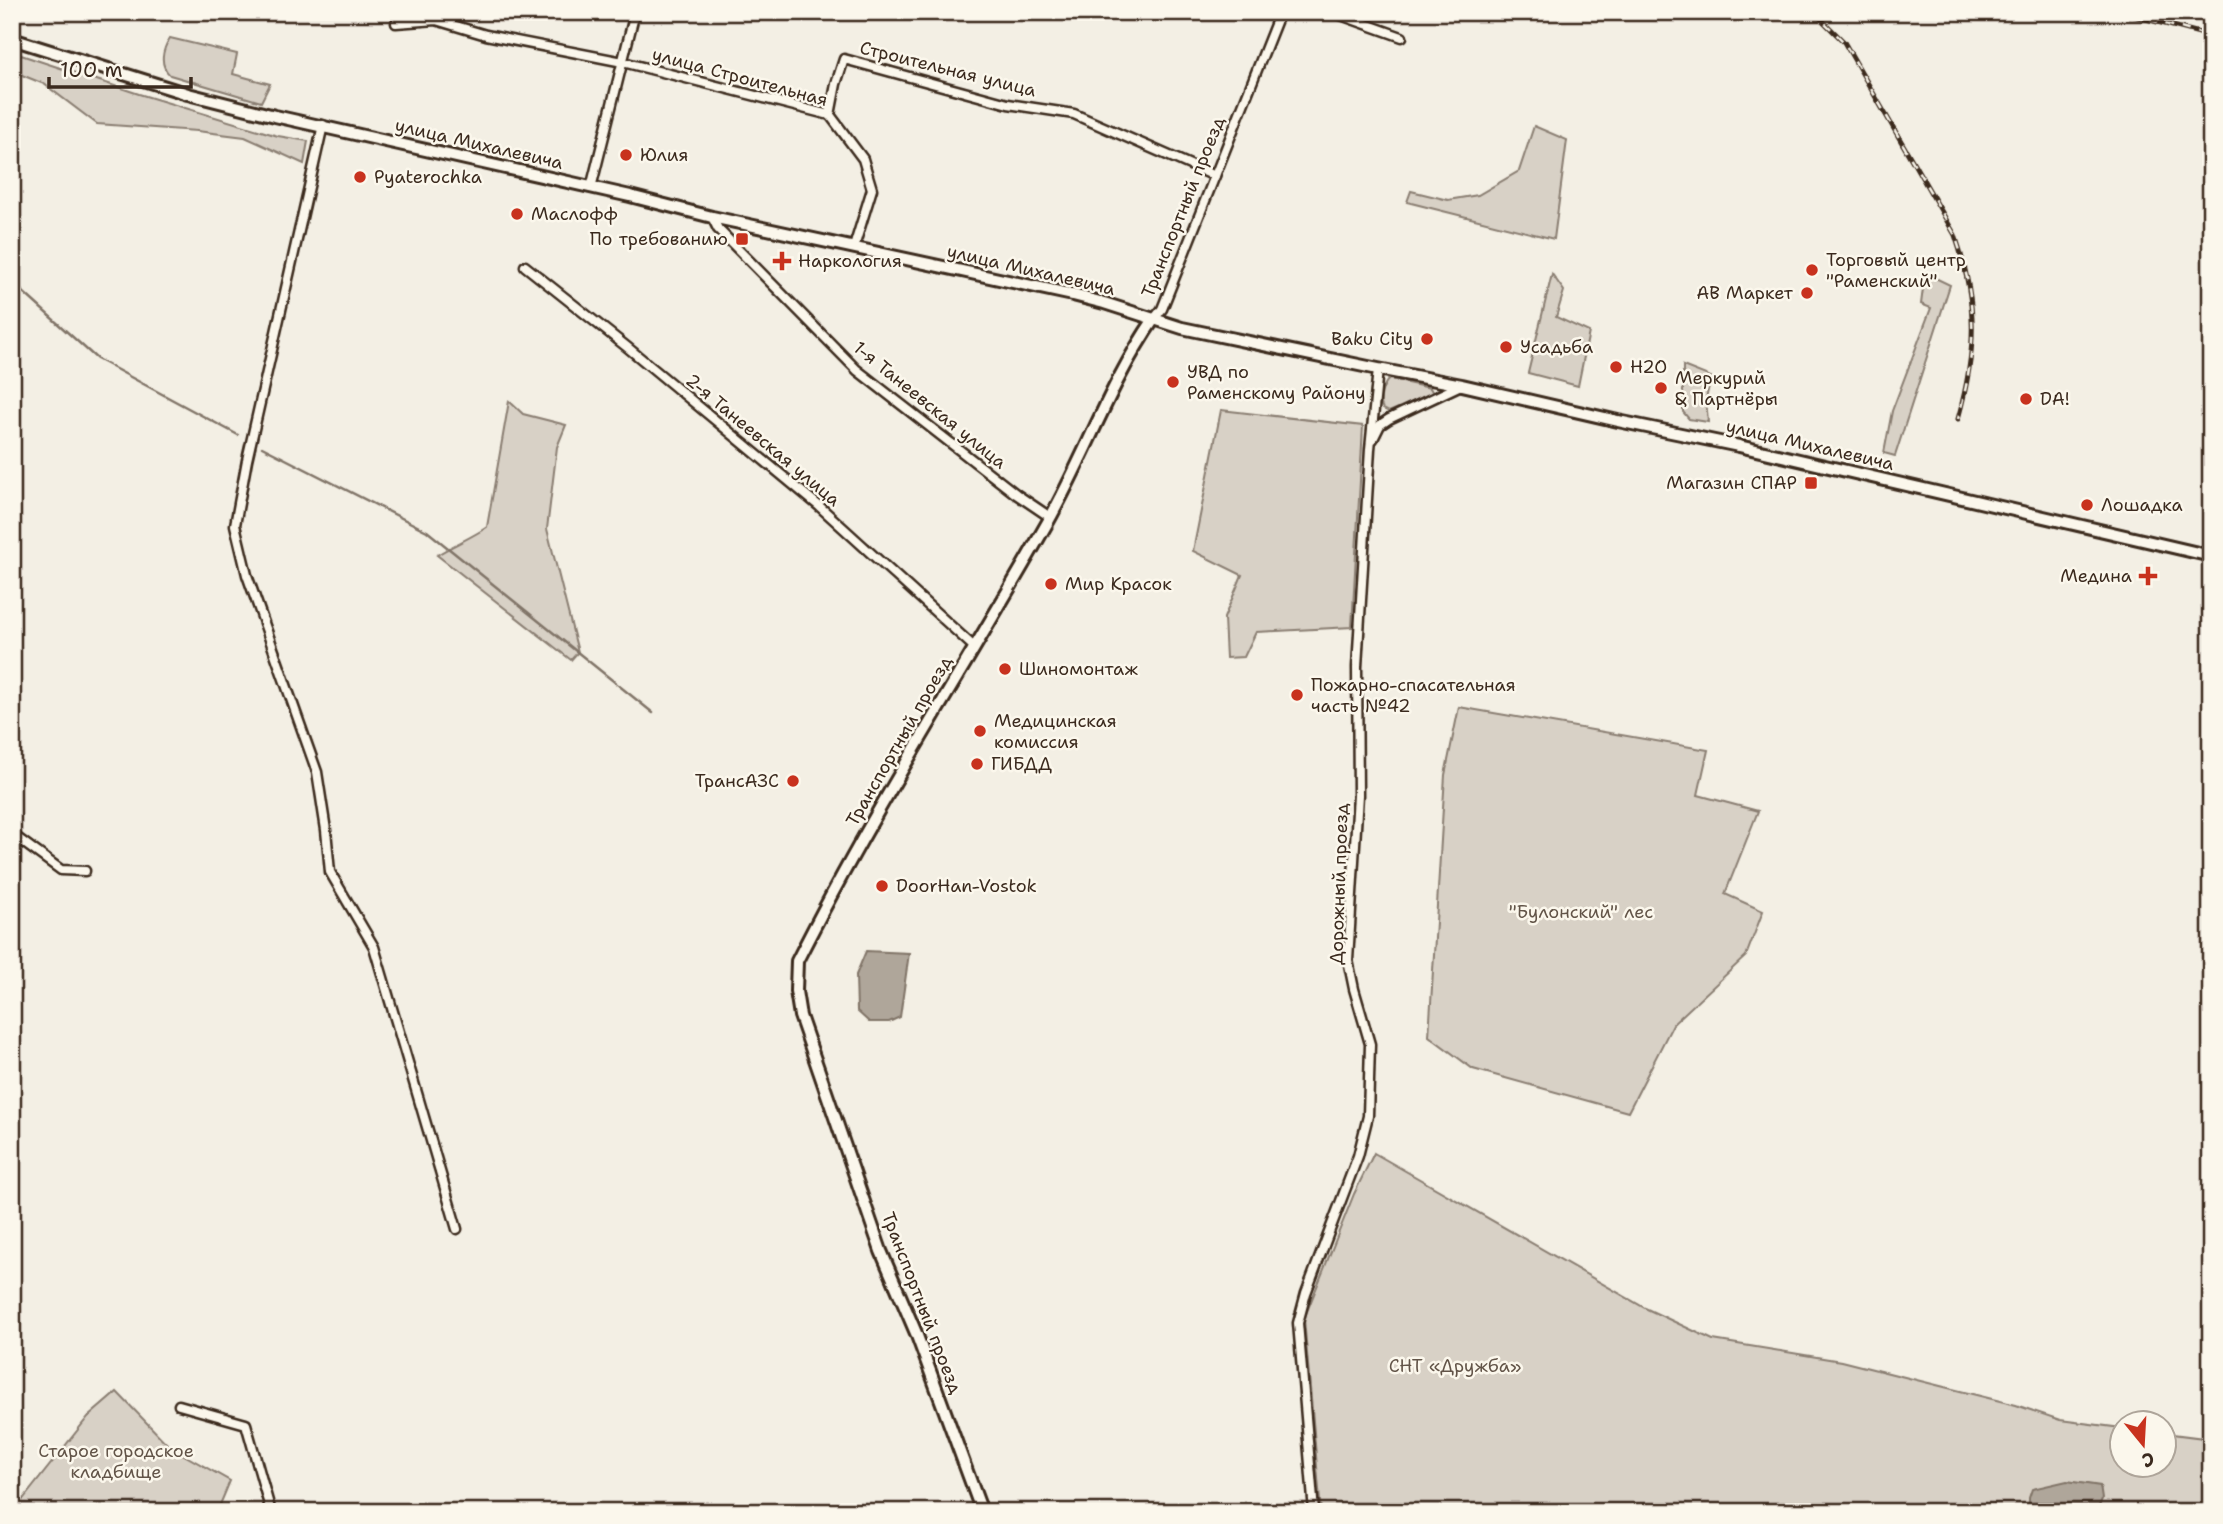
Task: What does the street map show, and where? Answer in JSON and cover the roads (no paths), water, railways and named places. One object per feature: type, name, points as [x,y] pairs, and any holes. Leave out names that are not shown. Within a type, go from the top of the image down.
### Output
[{"type":"main road","name":"улица Михалевича","points":[[12,38],[188,94],[712,217],[1083,298],[1182,328],[1462,385],[1739,446],[2211,556]]},
{"type":"main road","name":"Транспортный проезд","points":[[982,1512],[916,1333],[881,1251],[800,1016],[797,1003],[797,961],[901,769],[1050,517],[1130,355],[1154,319]]},
{"type":"street","points":[[591,188],[635,12]]},
{"type":"street","name":"Транспортный проезд","points":[[1154,319],[1164,303],[1280,12]]},
{"type":"street","points":[[1332,12],[1402,37]]},
{"type":"street","name":"улица Строительная","points":[[396,23],[436,20],[486,35],[623,62],[830,115],[863,159],[872,189],[854,247]]},
{"type":"street","name":"Строительная улица","points":[[830,115],[836,84],[845,59],[1008,104],[1074,114],[1215,176]]},
{"type":"street","points":[[323,125],[253,431],[235,525],[247,575],[317,772],[327,830],[330,872],[374,947],[457,1229]]},
{"type":"street","name":"1-я Танеевская улица","points":[[712,217],[718,229],[857,370],[1016,494],[1050,517]]},
{"type":"street","name":"2-я Танеевская улица","points":[[525,266],[819,506],[974,647]]},
{"type":"street","name":"Дорожный проезд","points":[[1314,1512],[1298,1323],[1306,1293],[1358,1156],[1368,1116],[1370,1044],[1348,960],[1358,795],[1357,667],[1370,449],[1378,369]]},
{"type":"street","points":[[1370,449],[1380,425],[1403,411],[1462,385]]},
{"type":"street","points":[[12,834],[61,870],[85,872]]},
{"type":"street","points":[[178,1405],[246,1424],[271,1512]]},
{"type":"waterway","points":[[12,282],[97,359],[238,435]]},
{"type":"waterway","points":[[262,447],[427,531],[653,713]]},
{"type":"railway","points":[[1814,12],[1844,42],[1955,235],[1968,283],[1972,327],[1969,371],[1958,419]]},
{"type":"railway","points":[[2119,12],[2211,36]]},
{"type":"place","name":"Юлия","points":[[626,155]]},
{"type":"place","name":"Pyaterochka","points":[[360,177]]},
{"type":"place","name":"Маслофф","points":[[517,214]]},
{"type":"place","name":"По требованию","points":[[742,239]]},
{"type":"place","name":"Наркология","points":[[782,261]]},
{"type":"place","name":"Торговый центр \"Раменский\"","points":[[1812,270]]},
{"type":"place","name":"АВ Маркет","points":[[1807,293]]},
{"type":"place","name":"Baku City","points":[[1427,339]]},
{"type":"place","name":"Усадьба","points":[[1506,347]]},
{"type":"place","name":"H2O","points":[[1616,367]]},
{"type":"place","name":"УВД по Раменскому Району","points":[[1173,382]]},
{"type":"place","name":"Меркурий & Партнёры","points":[[1661,388]]},
{"type":"place","name":"DA!","points":[[2026,399]]},
{"type":"place","name":"Магазин СПАР","points":[[1811,483]]},
{"type":"place","name":"Лошадка","points":[[2087,505]]},
{"type":"place","name":"Медина","points":[[2148,576]]},
{"type":"place","name":"Мир Красок","points":[[1051,584]]},
{"type":"place","name":"Шиномонтаж","points":[[1005,669]]},
{"type":"place","name":"Пожарно-спасательная часть №42","points":[[1297,695]]},
{"type":"place","name":"Медицинская комиссия","points":[[980,731]]},
{"type":"place","name":"ГИБДД","points":[[977,764]]},
{"type":"place","name":"ТрансАЗС","points":[[793,781]]},
{"type":"place","name":"DoorHan-Vostok","points":[[882,886]]},
{"type":"park label","name":"\"Булонский\" лес","points":[[1581,912]]},
{"type":"park label","name":"СНТ «Дружба»","points":[[1455,1366]]},
{"type":"park label","name":"Старое городское кладбище","points":[[116,1461]]}]
